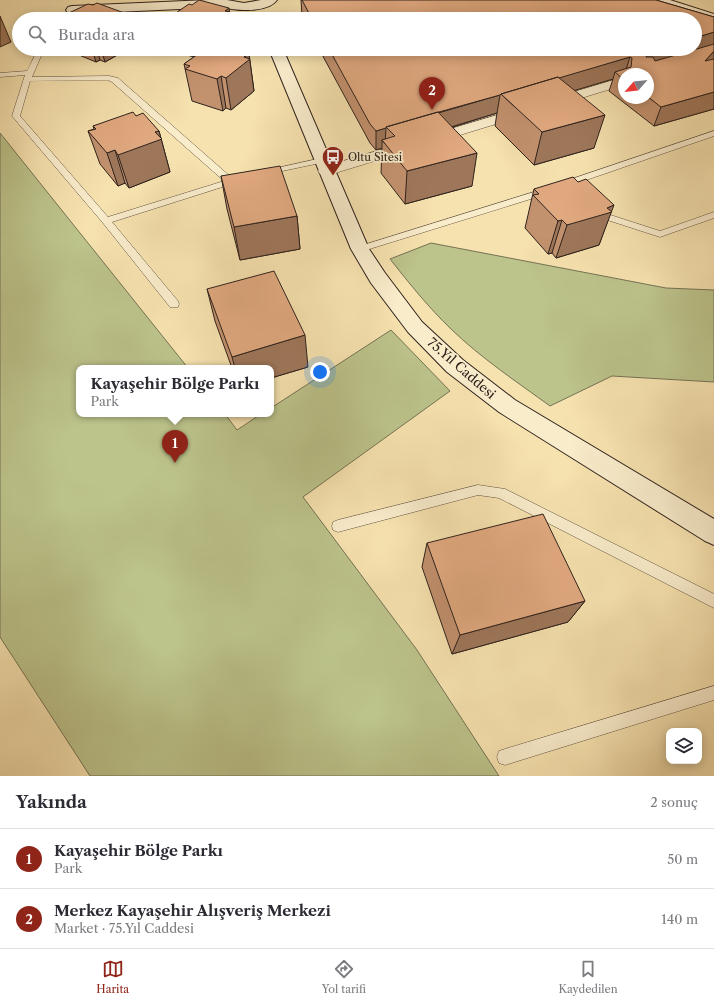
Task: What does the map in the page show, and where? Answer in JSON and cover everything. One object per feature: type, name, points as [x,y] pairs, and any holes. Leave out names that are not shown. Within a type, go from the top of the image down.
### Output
[{"type":"street","points":[[112,0],[73,6],[224,3],[248,6],[271,0]]},
{"type":"street","points":[[266,12],[271,0]]},
{"type":"street","points":[[652,1],[692,12]]},
{"type":"street","points":[[652,1],[683,12]]},
{"type":"street","points":[[224,3],[250,12]]},
{"type":"street","points":[[702,15],[714,18]]},
{"type":"street","points":[[702,19],[714,23]]},
{"type":"street","name":"75.Yıl Caddesi","points":[[279,56],[360,249],[378,278],[408,318],[455,366],[507,406],[714,534]]},
{"type":"street","points":[[324,166],[618,84]]},
{"type":"lane","points":[[38,56],[28,76],[16,116],[106,221],[174,304]]},
{"type":"lane","points":[[0,75],[109,78],[115,80],[230,181]]},
{"type":"lane","points":[[360,249],[538,194],[714,133]]},
{"type":"lane","points":[[260,174],[324,166]]},
{"type":"lane","points":[[106,221],[245,177]]},
{"type":"lane","points":[[538,194],[554,199]]},
{"type":"lane","points":[[584,209],[660,234],[714,215]]},
{"type":"lane","points":[[338,526],[478,490],[501,493],[714,601]]},
{"type":"lane","points":[[504,757],[714,693]]},
{"type":"green space","points":[[0,133],[186,365],[76,365],[76,417],[227,417],[237,430],[256,417],[274,417],[274,406],[391,330],[450,391],[303,497],[417,650],[499,776],[90,776],[0,637]]},
{"type":"green space","points":[[431,243],[666,288],[714,290],[714,382],[612,376],[550,406],[499,369],[463,340],[427,304],[390,259]]},
{"type":"building","points":[[199,0],[229,8],[225,11],[230,12],[177,12],[189,4],[192,5]]},
{"type":"building","points":[[302,0],[656,0],[697,12],[308,12]]},
{"type":"building","points":[[97,3],[122,12],[71,12],[88,4],[93,5]]},
{"type":"building","points":[[702,13],[714,17],[714,32],[702,36]]},
{"type":"building","points":[[714,44],[714,51],[705,61],[714,59],[714,92],[661,107],[654,102],[654,68],[628,68],[631,67],[632,58],[630,57],[376,131],[370,124],[333,56],[646,56],[653,57],[655,61],[672,56],[702,56],[702,47]]},
{"type":"building","points":[[195,56],[246,56],[244,57],[250,59],[226,78],[221,76],[217,79],[185,69],[190,66],[184,64]]},
{"type":"building","points":[[558,77],[605,115],[542,132],[501,94]]},
{"type":"building","points":[[133,112],[136,116],[143,113],[159,131],[155,132],[162,139],[118,155],[115,150],[107,153],[88,131],[96,129],[93,126]]},
{"type":"building","points":[[438,112],[477,153],[407,171],[382,140],[395,136],[386,127]]},
{"type":"building","points":[[280,166],[297,216],[234,227],[221,176]]},
{"type":"building","points":[[573,177],[578,182],[586,179],[614,205],[607,208],[612,212],[567,225],[562,220],[558,221],[533,195],[539,194],[534,189]]},
{"type":"building","points":[[274,271],[305,335],[232,357],[207,289]]},
{"type":"building","points":[[543,514],[585,601],[460,635],[427,543]]},
{"type":"place","name":"Merkez Kayaşehir Alışveriş Merkezi","points":[[432,110]]},
{"type":"place","name":"Oltu Sitesi","points":[[333,176]]},
{"type":"place","name":"Kayaşehir Bölge Parkı","points":[[175,463]]}]
